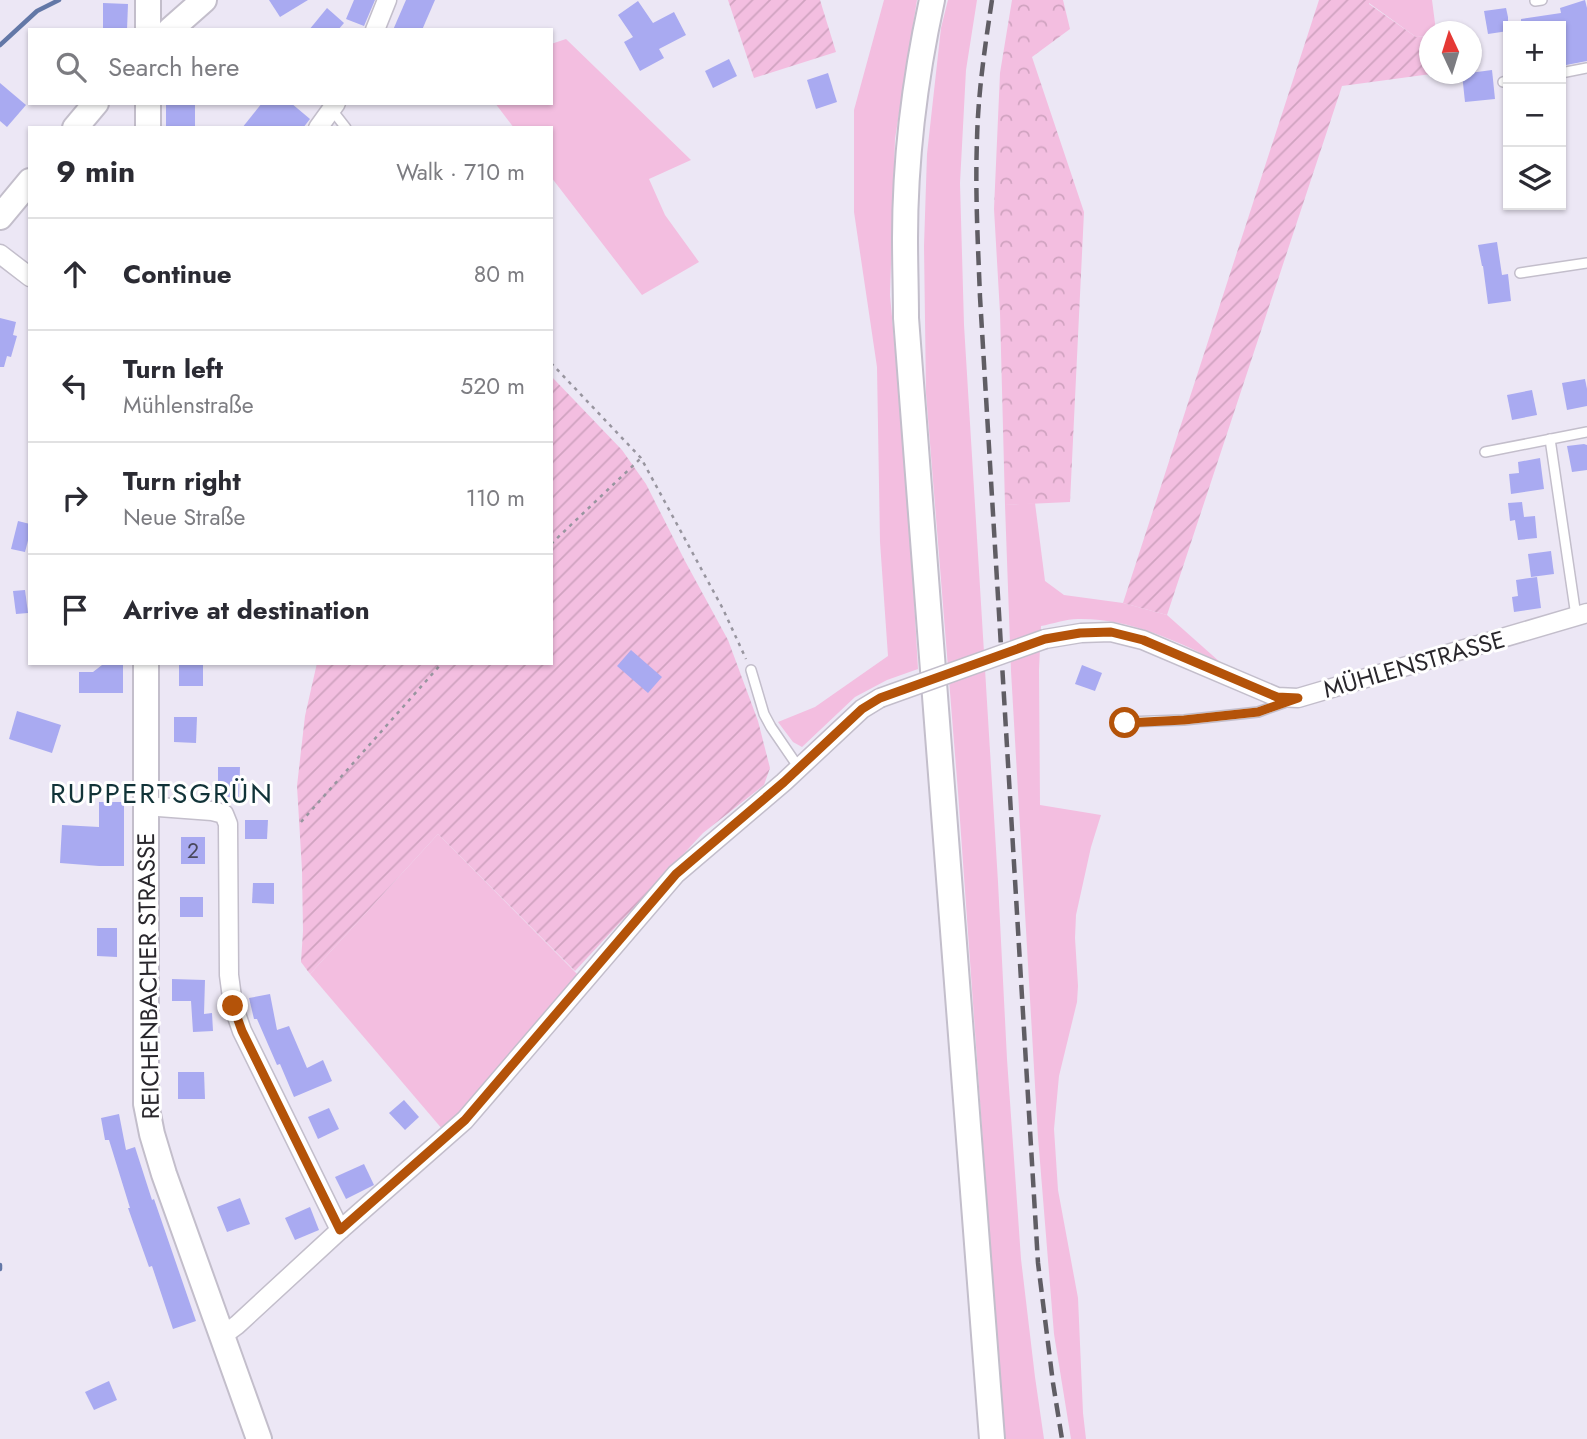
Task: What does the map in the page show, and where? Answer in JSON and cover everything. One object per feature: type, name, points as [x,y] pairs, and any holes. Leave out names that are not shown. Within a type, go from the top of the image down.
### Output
[{"type":"main road","points":[[148,0],[148,28]]},
{"type":"main road","points":[[172,28],[204,0]]},
{"type":"main road","points":[[932,0],[916,86],[909,152],[905,237],[906,318],[992,1439]]},
{"type":"main road","points":[[77,126],[94,105]]},
{"type":"main road","points":[[148,105],[148,126]]},
{"type":"main road","points":[[0,217],[28,183]]},
{"type":"main road","name":"REICHENBACHER STRASSE","points":[[146,665],[146,1104],[164,1174],[259,1439]]},
{"type":"street","points":[[376,28],[387,0]]},
{"type":"street","points":[[320,126],[334,107]]},
{"type":"street","points":[[0,254],[28,275]]},
{"type":"street","name":"MÜHLENSTRASSE","points":[[222,1336],[465,1120],[676,874],[799,768],[862,709],[880,698],[1045,639],[1080,633],[1111,632],[1143,640],[1277,697],[1298,698],[1582,614]]},
{"type":"street","points":[[145,806],[225,814],[228,824],[229,975],[233,1006],[242,1031],[340,1230]]},
{"type":"lane","points":[[1566,72],[1587,68]]},
{"type":"lane","points":[[334,107],[345,126]]},
{"type":"lane","points":[[1520,273],[1587,264]]},
{"type":"lane","points":[[1485,452],[1587,432]]},
{"type":"lane","points":[[1550,439],[1582,614]]},
{"type":"lane","points":[[751,670],[764,714],[799,768]]},
{"type":"lane","points":[[1125,723],[1258,712],[1298,698]]},
{"type":"path","points":[[553,365],[641,458],[723,609],[751,670]]},
{"type":"path","points":[[553,542],[641,458]]},
{"type":"path","points":[[301,822],[440,665]]},
{"type":"green space","points":[[728,0],[820,0],[836,52],[754,78]]},
{"type":"green space","points":[[884,0],[917,0],[895,139],[890,295],[908,494],[918,669],[887,680],[855,697],[802,747],[793,742],[778,722],[815,707],[888,656],[880,542],[877,367],[854,212],[854,110]]},
{"type":"green space","points":[[948,0],[977,0],[966,70],[960,183],[964,325],[1021,1259],[1044,1439],[1004,1439],[958,792],[926,393],[924,246],[927,154],[941,28]]},
{"type":"green space","points":[[1012,0],[1063,0],[1070,29],[1032,57],[1084,212],[1070,502],[1005,505],[1000,313],[994,209],[1000,73]]},
{"type":"green space","points":[[1319,0],[1369,0],[1369,4],[1419,37],[1419,76],[1342,86],[1167,615],[1123,603]]},
{"type":"green space","points":[[1369,0],[1432,0],[1435,21],[1419,21],[1419,37],[1416,37],[1369,3]]},
{"type":"green space","points":[[566,39],[691,160],[649,179],[665,215],[699,262],[642,295],[553,180],[553,126],[512,126],[497,105],[553,105],[553,43]]},
{"type":"green space","points":[[553,378],[622,450],[646,484],[728,640],[758,721],[770,768],[764,785],[703,833],[575,971],[438,834],[310,974],[301,962],[302,870],[297,786],[305,716],[317,665],[553,665]]},
{"type":"green space","points":[[1035,503],[1045,581],[1064,595],[1123,603],[1167,615],[1221,663],[1170,639],[1116,622],[1073,619],[1041,626],[1040,805],[1101,815],[1076,915],[1077,1002],[1059,1076],[1054,1129],[1058,1190],[1078,1298],[1086,1439],[1071,1439],[1054,1334],[1038,1137],[1011,671],[1005,505]]},
{"type":"green space","points":[[438,834],[589,986],[443,1130],[310,974]]},
{"type":"building","points":[[269,0],[308,0],[280,17]]},
{"type":"building","points":[[354,0],[375,0],[364,26],[346,19]]},
{"type":"building","points":[[406,0],[435,0],[423,28],[394,28]]},
{"type":"building","points":[[1585,0],[1587,61],[1566,65],[1566,21],[1521,21],[1561,13],[1560,8]]},
{"type":"building","points":[[638,1],[653,23],[674,12],[686,35],[659,49],[664,58],[640,71],[624,42],[633,37],[618,15]]},
{"type":"building","points":[[103,3],[128,4],[127,28],[103,28]]},
{"type":"building","points":[[327,8],[344,23],[340,28],[311,28]]},
{"type":"building","points":[[1506,8],[1508,21],[1503,21],[1503,32],[1488,34],[1484,11]]},
{"type":"building","points":[[729,59],[737,76],[713,88],[705,71]]},
{"type":"building","points":[[1492,70],[1495,99],[1465,102],[1463,84],[1482,84],[1482,71]]},
{"type":"building","points":[[828,73],[837,102],[816,109],[807,80]]},
{"type":"building","points":[[0,83],[26,105],[7,127],[0,121]]},
{"type":"building","points":[[166,105],[195,105],[195,126],[166,126]]},
{"type":"building","points":[[260,105],[293,105],[310,119],[305,126],[244,126]]},
{"type":"building","points":[[1497,242],[1502,275],[1508,274],[1511,301],[1488,304],[1478,245]]},
{"type":"building","points":[[0,318],[16,322],[13,335],[17,336],[11,357],[7,356],[4,367],[0,367]]},
{"type":"building","points":[[1585,379],[1587,406],[1567,410],[1562,383]]},
{"type":"building","points":[[1532,390],[1537,415],[1512,420],[1507,395]]},
{"type":"building","points":[[1587,445],[1587,470],[1572,472],[1567,446]]},
{"type":"building","points":[[1540,458],[1544,489],[1511,494],[1509,474],[1519,473],[1518,462]]},
{"type":"building","points":[[1522,502],[1524,517],[1535,516],[1537,538],[1518,540],[1515,520],[1510,521],[1508,503]]},
{"type":"building","points":[[18,521],[28,524],[25,552],[11,549]]},
{"type":"building","points":[[1551,551],[1554,574],[1531,577],[1528,554]]},
{"type":"building","points":[[1537,577],[1541,608],[1514,612],[1512,597],[1518,596],[1516,580]]},
{"type":"building","points":[[25,590],[28,613],[16,614],[13,591]]},
{"type":"building","points":[[631,650],[662,677],[648,693],[617,666]]},
{"type":"building","points":[[102,665],[123,665],[123,693],[79,693],[79,672],[93,672]]},
{"type":"building","points":[[179,665],[203,665],[203,686],[179,686]]},
{"type":"building","points":[[1082,665],[1102,673],[1095,691],[1075,684]]},
{"type":"building","points":[[17,711],[61,725],[52,753],[9,739]]},
{"type":"building","points":[[174,717],[197,717],[196,743],[174,742]]},
{"type":"building","points":[[218,767],[240,767],[239,797],[218,797]]},
{"type":"building","points":[[99,802],[124,802],[124,866],[60,863],[62,825],[99,827]]},
{"type":"building","points":[[245,820],[268,820],[267,839],[245,839]]},
{"type":"building","points":[[181,837],[205,837],[205,864],[181,864]]},
{"type":"building","points":[[253,883],[274,883],[274,904],[252,903]]},
{"type":"building","points":[[180,897],[203,897],[203,917],[180,917]]},
{"type":"building","points":[[97,928],[117,928],[117,957],[97,956]]},
{"type":"building","points":[[172,979],[205,980],[204,1014],[212,1013],[213,1031],[193,1032],[191,1001],[172,1001]]},
{"type":"building","points":[[270,994],[277,1030],[289,1026],[307,1068],[323,1060],[332,1081],[294,1097],[257,1019],[254,1019],[249,998]]},
{"type":"building","points":[[178,1072],[204,1072],[205,1099],[178,1099]]},
{"type":"building","points":[[404,1100],[419,1117],[405,1130],[389,1113]]},
{"type":"building","points":[[329,1108],[339,1129],[318,1139],[308,1117]]},
{"type":"building","points":[[119,1114],[126,1150],[135,1147],[196,1321],[173,1329],[152,1266],[149,1267],[128,1208],[109,1140],[105,1140],[101,1118]]},
{"type":"building","points":[[364,1164],[374,1185],[346,1199],[335,1177]]},
{"type":"building","points":[[240,1198],[250,1224],[227,1232],[217,1207]]},
{"type":"building","points":[[310,1207],[319,1230],[295,1240],[285,1218]]},
{"type":"building","points":[[109,1381],[117,1400],[94,1410],[85,1392]]},
{"type":"waterway","points":[[0,45],[37,11],[59,0]]},
{"type":"railway","points":[[992,0],[982,70],[976,160],[980,297],[1038,1263],[1062,1439]]},
{"type":"district","name":"RUPPERTSGRÜN","points":[[162,793]]},
{"type":"route","points":[[233,1006],[242,1031],[340,1230],[465,1120],[676,874],[784,782],[862,709],[880,698],[1045,639],[1080,633],[1111,632],[1143,640],[1277,697],[1298,698],[1258,712],[1125,723]]}]
